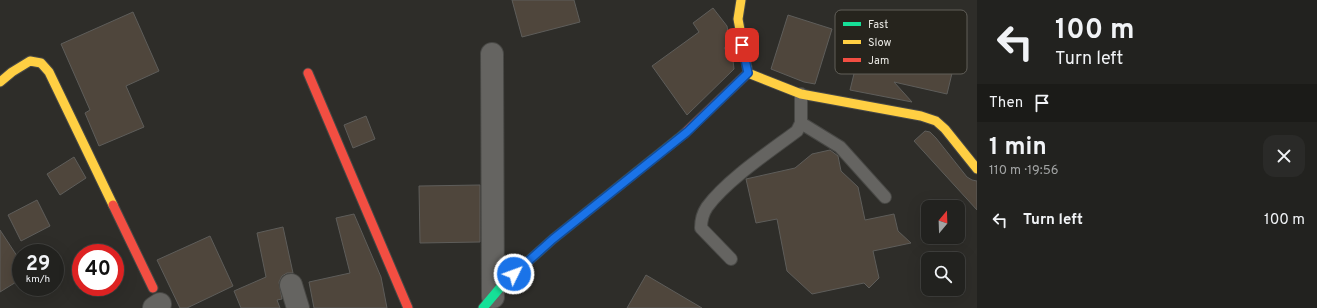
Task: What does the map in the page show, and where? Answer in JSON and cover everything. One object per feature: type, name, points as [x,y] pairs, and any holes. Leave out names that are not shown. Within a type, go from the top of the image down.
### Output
[{"type":"street","points":[[741,0],[738,19],[748,73]]},
{"type":"street","points":[[488,302],[492,54]]},
{"type":"street","points":[[0,82],[12,72],[30,61],[41,63],[49,72],[156,300]]},
{"type":"street","points":[[308,73],[408,308]]},
{"type":"street","points":[[748,73],[801,94],[921,116],[936,121],[945,129],[977,169]]},
{"type":"street","points":[[488,302],[504,283],[553,239],[687,132],[748,73]]},
{"type":"street","points":[[291,285],[298,308]]},
{"type":"lane","points":[[731,259],[701,228],[701,220],[706,208],[724,188],[796,131],[800,122],[801,94]]},
{"type":"lane","points":[[800,122],[840,147],[885,197]]},
{"type":"building","points":[[512,0],[574,0],[580,22],[522,37]]},
{"type":"building","points":[[713,8],[727,26],[730,44],[724,48],[733,60],[734,69],[687,115],[652,66],[699,32],[693,23]]},
{"type":"building","points":[[133,12],[159,71],[126,86],[144,127],[99,146],[85,113],[90,110],[61,44]]},
{"type":"building","points":[[788,15],[832,29],[815,84],[804,82],[771,69]]},
{"type":"building","points":[[854,74],[952,74],[947,94],[894,82],[912,102],[850,90]]},
{"type":"building","points":[[366,116],[375,139],[353,148],[344,125]]},
{"type":"building","points":[[925,131],[930,132],[936,138],[967,177],[977,181],[977,210],[914,141]]},
{"type":"building","points":[[830,150],[838,156],[841,171],[858,187],[865,220],[894,214],[898,231],[911,243],[873,251],[879,278],[869,288],[864,283],[812,294],[787,271],[777,219],[756,223],[746,179],[795,168],[812,154]]},
{"type":"building","points":[[74,157],[86,178],[60,195],[47,174]]},
{"type":"building","points":[[480,185],[480,242],[420,243],[419,186]]},
{"type":"building","points":[[37,200],[50,226],[21,241],[8,215]]},
{"type":"building","points":[[354,214],[381,277],[387,308],[314,308],[309,282],[350,273],[336,218]]},
{"type":"building","points":[[283,227],[293,273],[287,273],[282,276],[279,282],[282,299],[277,300],[280,308],[241,308],[234,291],[266,277],[257,233]]},
{"type":"building","points":[[0,230],[12,248],[12,285],[0,292]]},
{"type":"building","points":[[210,236],[233,286],[187,308],[180,308],[157,260]]},
{"type":"building","points":[[646,275],[702,308],[627,308]]},
{"type":"traffic: fast","points":[[483,308],[504,283],[553,239],[684,134]]},
{"type":"traffic: slow","points":[[741,0],[738,19],[748,73],[801,94],[921,116],[936,121],[945,129],[977,169]]},
{"type":"traffic: slow","points":[[0,82],[12,72],[30,61],[41,63],[49,72],[113,205]]},
{"type":"traffic: jam","points":[[308,73],[408,308]]},
{"type":"traffic: jam","points":[[684,134],[748,73]]},
{"type":"traffic: jam","points":[[113,205],[153,288]]},
{"type":"route","points":[[514,274],[553,239],[687,132],[748,73],[742,45]]}]
